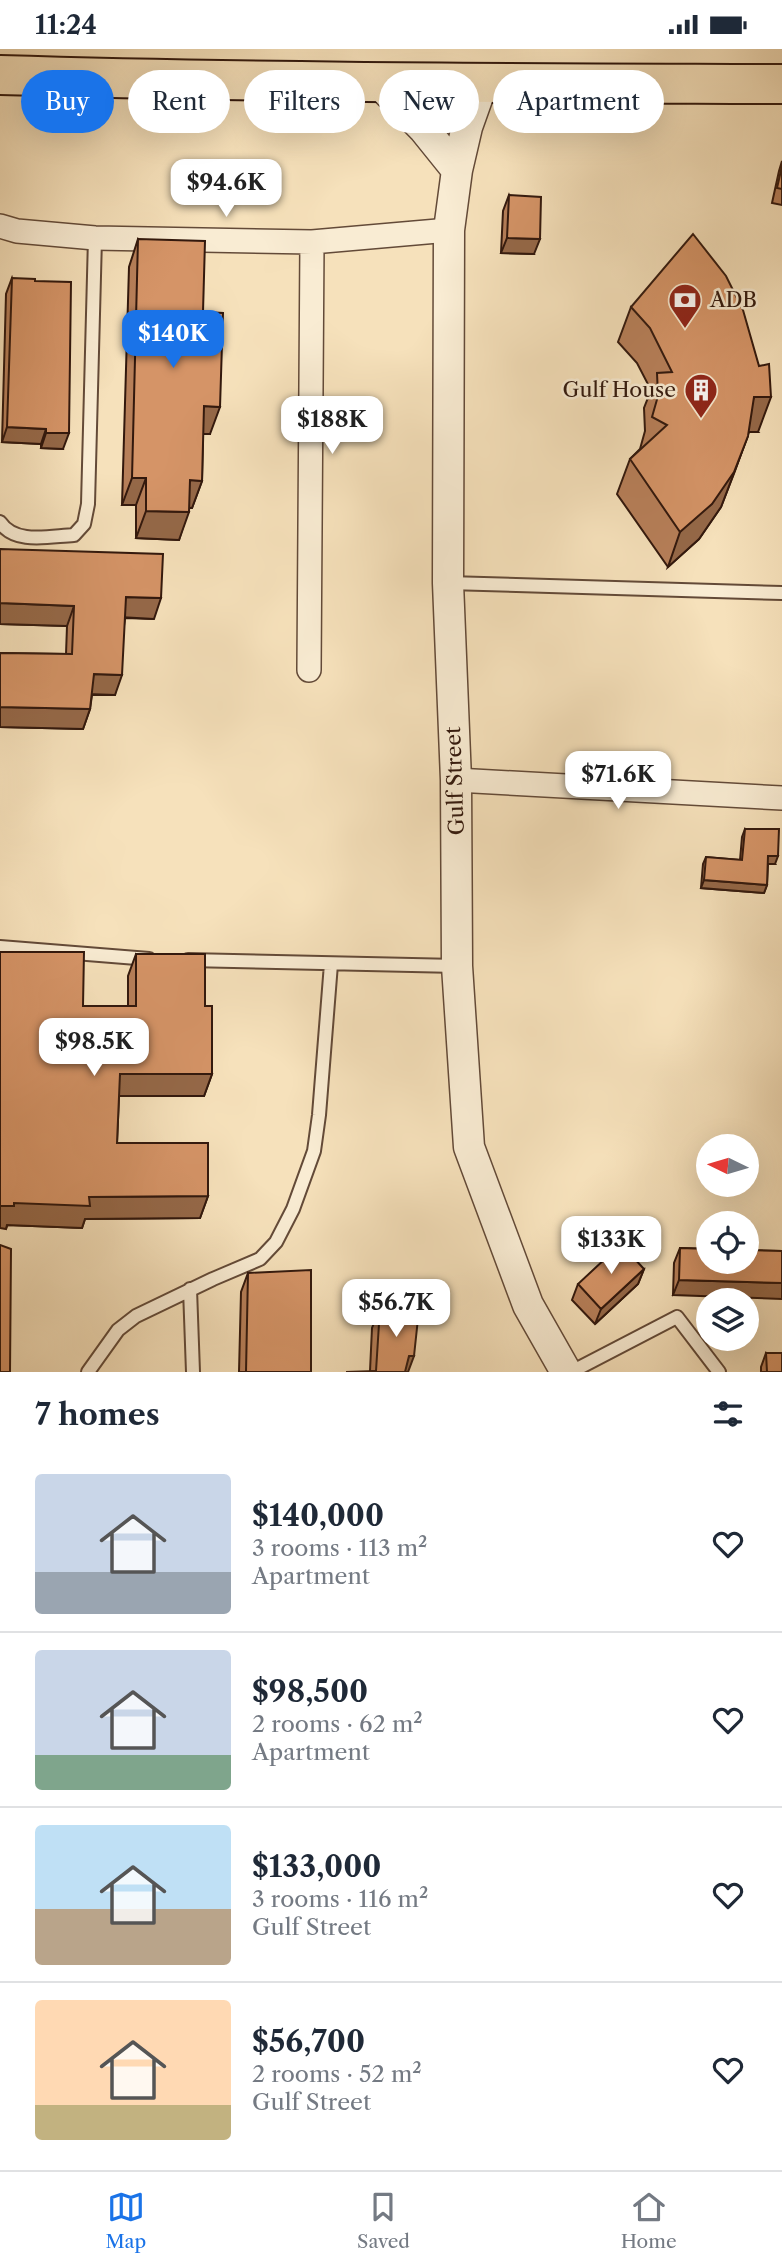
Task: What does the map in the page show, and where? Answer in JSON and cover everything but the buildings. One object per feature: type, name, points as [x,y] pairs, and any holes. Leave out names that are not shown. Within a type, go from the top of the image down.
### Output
[{"type":"highway","points":[[0,75],[379,84]]},
{"type":"highway","points":[[479,82],[782,84]]},
{"type":"street","name":"Gulf Street","points":[[483,82],[467,127],[457,170],[449,230],[448,583],[456,780],[457,966],[469,1147],[528,1305],[566,1372]]},
{"type":"street","points":[[427,133],[457,170]]},
{"type":"street","points":[[0,226],[17,231],[95,238],[312,242],[449,230]]},
{"type":"street","points":[[309,670],[312,242]]},
{"type":"street","points":[[456,780],[782,798]]},
{"type":"lane","points":[[0,522],[5,530],[21,537],[74,535],[84,524],[88,504],[95,238]]},
{"type":"lane","points":[[448,583],[782,593]]},
{"type":"lane","points":[[0,947],[165,960]]},
{"type":"lane","points":[[179,960],[457,966]]},
{"type":"lane","points":[[88,1372],[118,1329],[136,1316],[260,1259],[276,1242],[293,1209],[314,1151],[331,964]]},
{"type":"lane","points":[[190,1289],[193,1372]]},
{"type":"lane","points":[[571,1372],[677,1317],[719,1372]]},
{"type":"place","name":"ADB","points":[[685,330]]},
{"type":"place","name":"Gulf House","points":[[701,420]]}]
